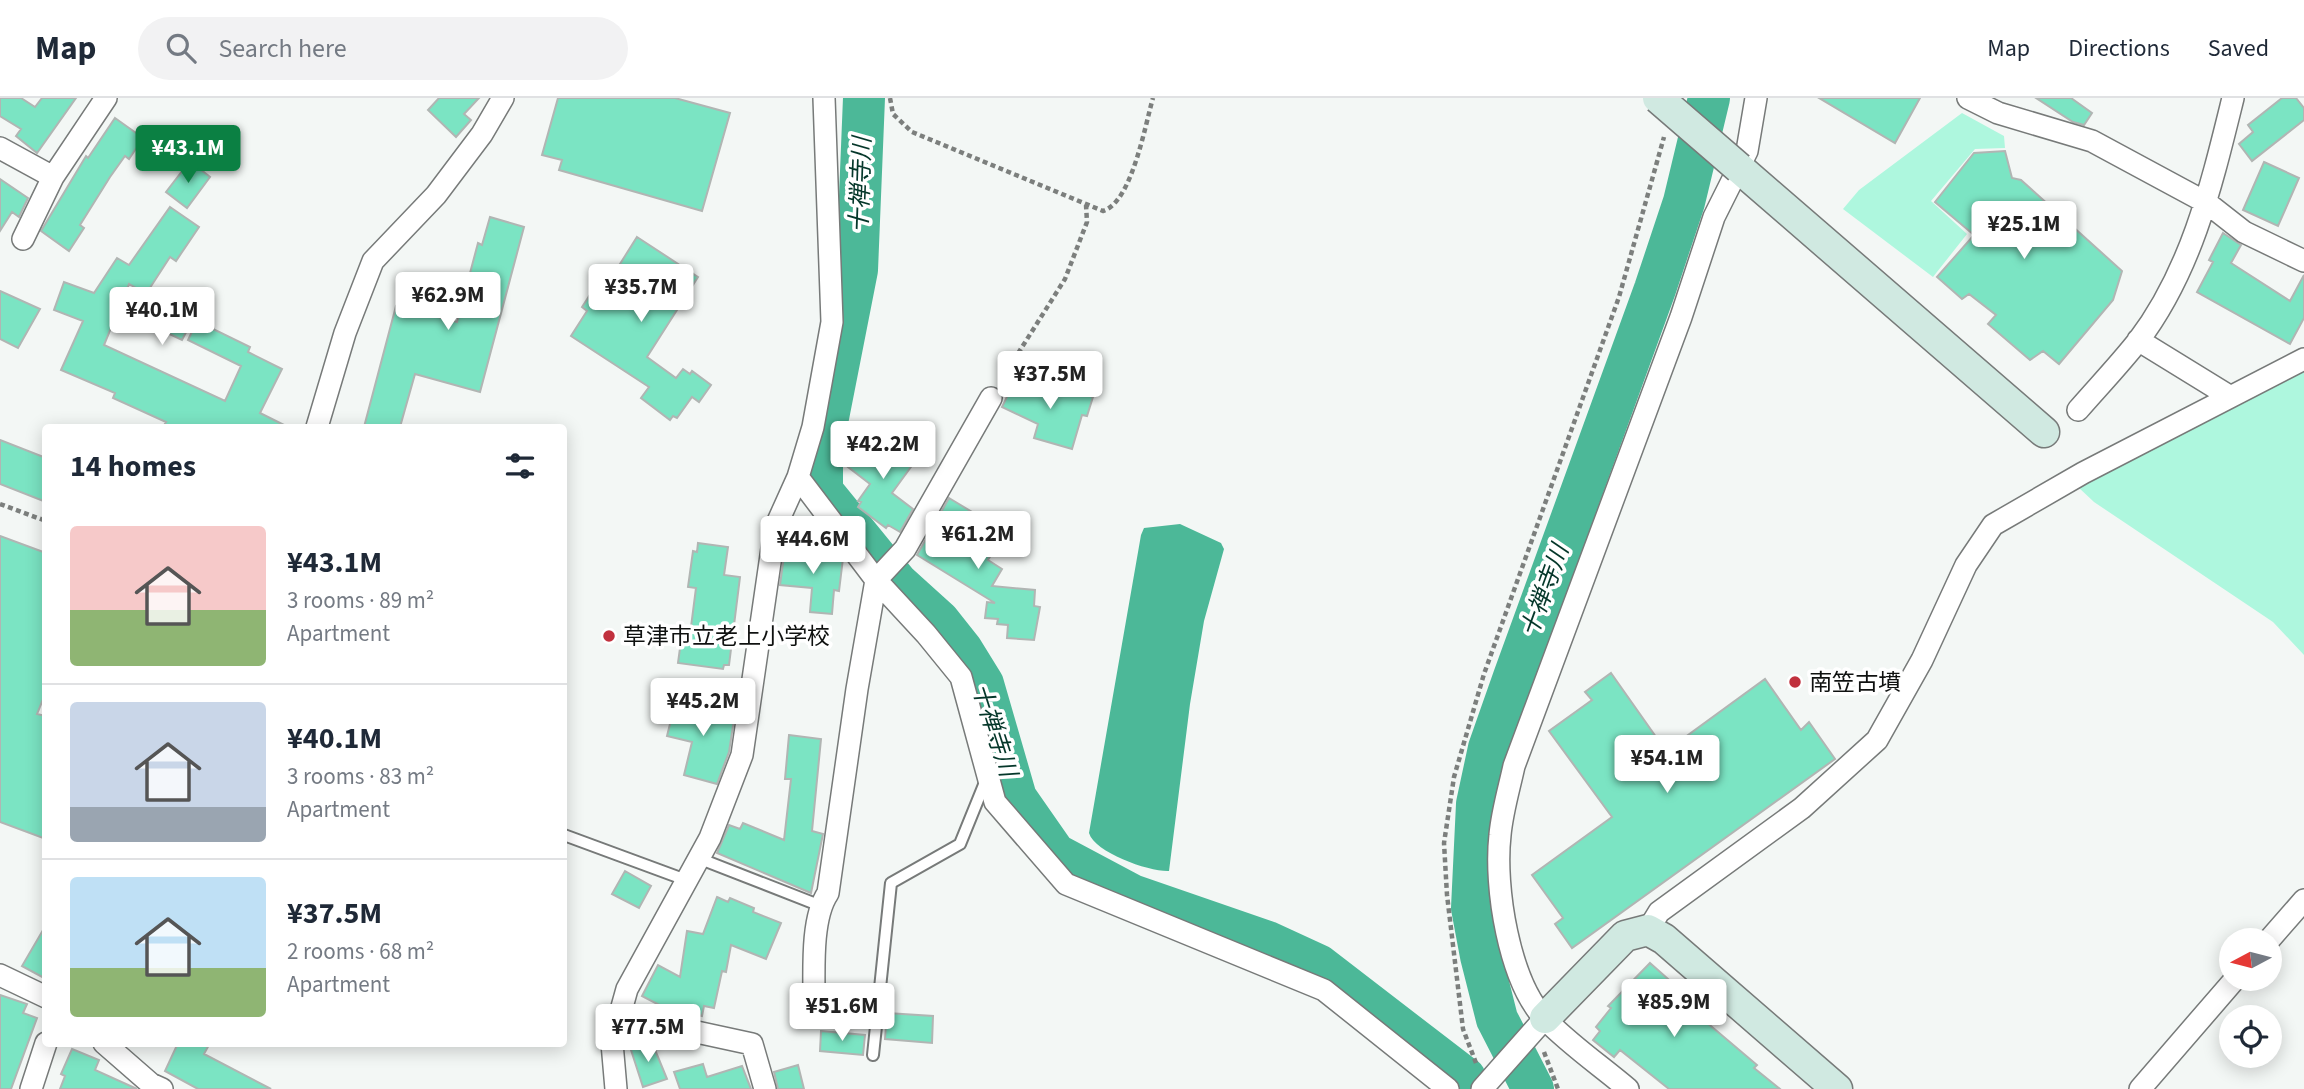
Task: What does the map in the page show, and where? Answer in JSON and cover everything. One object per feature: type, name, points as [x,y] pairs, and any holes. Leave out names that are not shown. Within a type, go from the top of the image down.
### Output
[{"type":"street","points":[[23,239],[53,177],[106,98]]},
{"type":"street","points":[[318,424],[345,333],[373,261],[436,195],[482,134],[503,98]]},
{"type":"street","points":[[616,1089],[612,1043],[618,1015],[637,967],[710,838],[742,755],[775,528],[799,477],[813,427],[832,322],[824,98]]},
{"type":"street","points":[[1658,98],[2044,432]]},
{"type":"street","points":[[1628,1089],[1535,1029],[1505,921],[1500,880],[1500,836],[1514,766],[1681,317],[1714,217],[1747,151],[1756,98]]},
{"type":"street","points":[[1968,98],[2092,141],[2207,203],[2244,232],[2304,261]]},
{"type":"street","points":[[2078,410],[2138,341],[2169,292],[2207,203],[2233,98]]},
{"type":"street","points":[[0,148],[53,177]]},
{"type":"street","points":[[2138,341],[2229,396]]},
{"type":"street","points":[[1486,1084],[1625,936],[1648,930],[1659,912],[1802,808],[1877,740],[1922,660],[1966,565],[1993,525],[2043,494],[2304,359]]},
{"type":"street","points":[[814,1016],[816,945],[821,906],[828,893],[857,689],[884,573],[905,549],[991,398]]},
{"type":"street","points":[[799,477],[884,573],[926,634],[961,677],[986,780],[995,802],[1066,884],[1324,990],[1448,1089]]},
{"type":"street","points":[[2280,928],[2304,900]]},
{"type":"street","points":[[1648,930],[1664,939],[1837,1089]]},
{"type":"street","points":[[0,975],[42,995]]},
{"type":"street","points":[[2140,1089],[2225,991]]},
{"type":"street","points":[[618,1015],[752,1044],[765,1089]]},
{"type":"street","points":[[31,1089],[45,1047]]},
{"type":"street","points":[[109,1047],[154,1087]]},
{"type":"lane","points":[[873,1055],[891,883],[960,844],[969,829],[986,780]]},
{"type":"lane","points":[[567,836],[686,880]]},
{"type":"lane","points":[[698,858],[821,906]]},
{"type":"path","points":[[890,98],[893,114],[912,132],[1097,211],[1110,209],[1124,191],[1153,98]]},
{"type":"path","points":[[1486,1084],[1463,1029],[1447,895],[1444,843],[1454,776],[1484,674],[1619,297],[1664,136]]},
{"type":"path","points":[[991,398],[1065,279],[1087,222],[1086,205]]},
{"type":"path","points":[[0,505],[42,520]]},
{"type":"path","points":[[1535,1029],[1558,1089]]},
{"type":"shaded area","points":[[1962,113],[2004,136],[2005,148],[1975,149],[1931,201],[1967,234],[1933,277],[1843,209],[1859,190]]},
{"type":"shaded area","points":[[2304,363],[2304,655],[2273,622],[2094,502],[2077,486]]},
{"type":"shaded area","points":[[1180,524],[1221,543],[1224,549],[1204,621],[1190,704],[1169,871],[1124,860],[1101,848],[1089,833],[1141,535],[1144,528]]},
{"type":"building","points":[[0,98],[21,98],[35,107],[42,98],[76,98],[37,153],[16,136],[21,129],[0,116]]},
{"type":"building","points":[[439,98],[479,98],[464,114],[471,120],[456,137],[428,110]]},
{"type":"building","points":[[558,98],[675,98],[730,113],[702,211],[559,170],[562,160],[542,155]]},
{"type":"building","points":[[1819,98],[1920,98],[1895,143]]},
{"type":"building","points":[[2036,98],[2071,98],[2092,113],[2084,125],[2073,122]]},
{"type":"building","points":[[2282,98],[2296,98],[2304,108],[2304,120],[2252,161],[2239,144],[2253,132],[2248,125]]},
{"type":"building","points":[[115,118],[143,138],[129,159],[125,156],[110,177],[80,225],[84,228],[69,251],[41,231],[86,156],[88,158]]},
{"type":"building","points":[[2005,151],[2012,178],[2021,180],[2122,271],[2113,300],[2059,364],[2043,351],[2030,360],[1988,324],[1996,315],[1969,294],[1962,299],[1937,277],[1974,235],[1935,202],[1974,153]]},
{"type":"building","points":[[190,161],[210,177],[187,208],[166,192]]},
{"type":"building","points":[[2264,162],[2299,178],[2278,226],[2243,210]]},
{"type":"building","points":[[0,179],[28,198],[19,217],[12,212],[0,231]]},
{"type":"building","points":[[170,207],[199,227],[176,261],[170,257],[146,294],[129,284],[104,345],[225,401],[241,366],[188,340],[197,321],[250,347],[248,352],[282,369],[260,413],[282,424],[165,424],[166,422],[113,398],[115,393],[61,370],[83,321],[54,310],[64,282],[94,293],[117,258],[129,265]]},
{"type":"building","points":[[490,217],[524,227],[480,392],[415,374],[401,424],[365,424],[396,306],[457,322],[478,243],[482,245]]},
{"type":"building","points":[[2223,233],[2241,245],[2231,263],[2290,301],[2304,275],[2304,318],[2290,344],[2197,292],[2213,262],[2209,260]]},
{"type":"building","points":[[637,237],[698,277],[647,357],[676,378],[683,369],[690,374],[692,371],[711,385],[699,402],[692,397],[677,418],[673,416],[670,420],[641,398],[649,387],[571,336],[587,311],[582,307],[606,270],[613,275]]},
{"type":"building","points":[[0,291],[40,309],[18,348],[0,339]]},
{"type":"building","points":[[172,314],[191,323],[182,340],[163,331]]},
{"type":"building","points":[[1016,378],[1049,394],[1052,384],[1093,397],[1087,416],[1082,415],[1072,449],[1034,438],[1038,424],[1002,407]]},
{"type":"building","points":[[881,435],[916,460],[892,493],[913,509],[900,532],[888,525],[886,528],[858,507],[861,502],[858,501],[870,484],[848,467],[871,436],[877,441]]},
{"type":"building","points":[[0,440],[42,456],[42,500],[0,484]]},
{"type":"building","points":[[949,498],[982,518],[968,541],[991,555],[988,560],[1002,569],[992,586],[1035,590],[1034,606],[1040,607],[1034,640],[1007,638],[1008,625],[997,624],[998,619],[985,618],[987,602],[995,603],[917,555]]},
{"type":"building","points":[[0,536],[42,552],[42,702],[37,714],[42,715],[42,838],[0,822]]},
{"type":"building","points":[[698,543],[728,547],[724,575],[740,577],[729,665],[724,665],[723,669],[678,663],[683,626],[691,627],[696,588],[688,587],[693,551],[697,552]]},
{"type":"building","points":[[785,548],[827,552],[826,555],[843,558],[839,591],[834,590],[832,614],[810,612],[812,588],[780,585]]},
{"type":"building","points":[[1611,673],[1666,751],[1765,679],[1801,730],[1809,722],[1835,759],[1572,948],[1555,924],[1563,918],[1532,875],[1612,817],[1549,731],[1592,700],[1585,692]]},
{"type":"building","points":[[676,700],[735,713],[729,752],[717,784],[684,775],[692,742],[667,736]]},
{"type":"building","points":[[789,735],[821,739],[812,831],[823,834],[811,893],[717,853],[729,825],[740,829],[743,823],[784,840],[791,779],[785,779]]},
{"type":"building","points":[[625,871],[651,886],[639,908],[612,894]]},
{"type":"building","points":[[717,897],[728,902],[730,898],[754,908],[753,912],[781,923],[766,959],[731,945],[726,972],[722,971],[714,1008],[704,1006],[702,1016],[665,1008],[642,996],[658,965],[680,977],[687,931],[703,934]]},
{"type":"building","points":[[42,932],[42,977],[22,966]]},
{"type":"building","points":[[1650,963],[1684,993],[1679,999],[1757,1065],[1754,1068],[1780,1089],[1669,1089],[1620,1050],[1614,1057],[1593,1040],[1600,1031],[1596,1027],[1611,1008],[1608,1006]]},
{"type":"building","points":[[0,995],[27,1004],[23,1013],[37,1018],[11,1089],[0,1089]]},
{"type":"building","points":[[887,1013],[933,1016],[932,1043],[885,1039]]},
{"type":"building","points":[[821,1031],[865,1035],[863,1055],[820,1051]]},
{"type":"building","points":[[651,1040],[667,1079],[643,1087],[630,1047]]},
{"type":"building","points":[[176,1047],[208,1047],[204,1054],[271,1089],[198,1089],[165,1071]]},
{"type":"building","points":[[72,1049],[99,1060],[95,1070],[137,1089],[60,1089],[65,1076],[61,1074]]},
{"type":"building","points":[[703,1064],[707,1077],[742,1066],[751,1089],[680,1089],[674,1072]]},
{"type":"building","points":[[798,1065],[804,1089],[778,1089],[774,1072]]},
{"type":"waterway","name":"十禅寺川","points":[[864,98],[857,270],[822,448],[822,491],[897,583],[939,621],[962,650],[983,684],[1016,798],[1055,854],[1132,895],[1268,942],[1318,965],[1465,1078]]},
{"type":"waterway","name":"十禅寺川","points":[[1533,1089],[1497,1019],[1481,956],[1472,908],[1477,804],[1489,748],[1684,202],[1709,98]]},
{"type":"place","name":"草津市立老上小学校","points":[[609,636]]},
{"type":"place","name":"南笠古墳","points":[[1795,682]]}]
